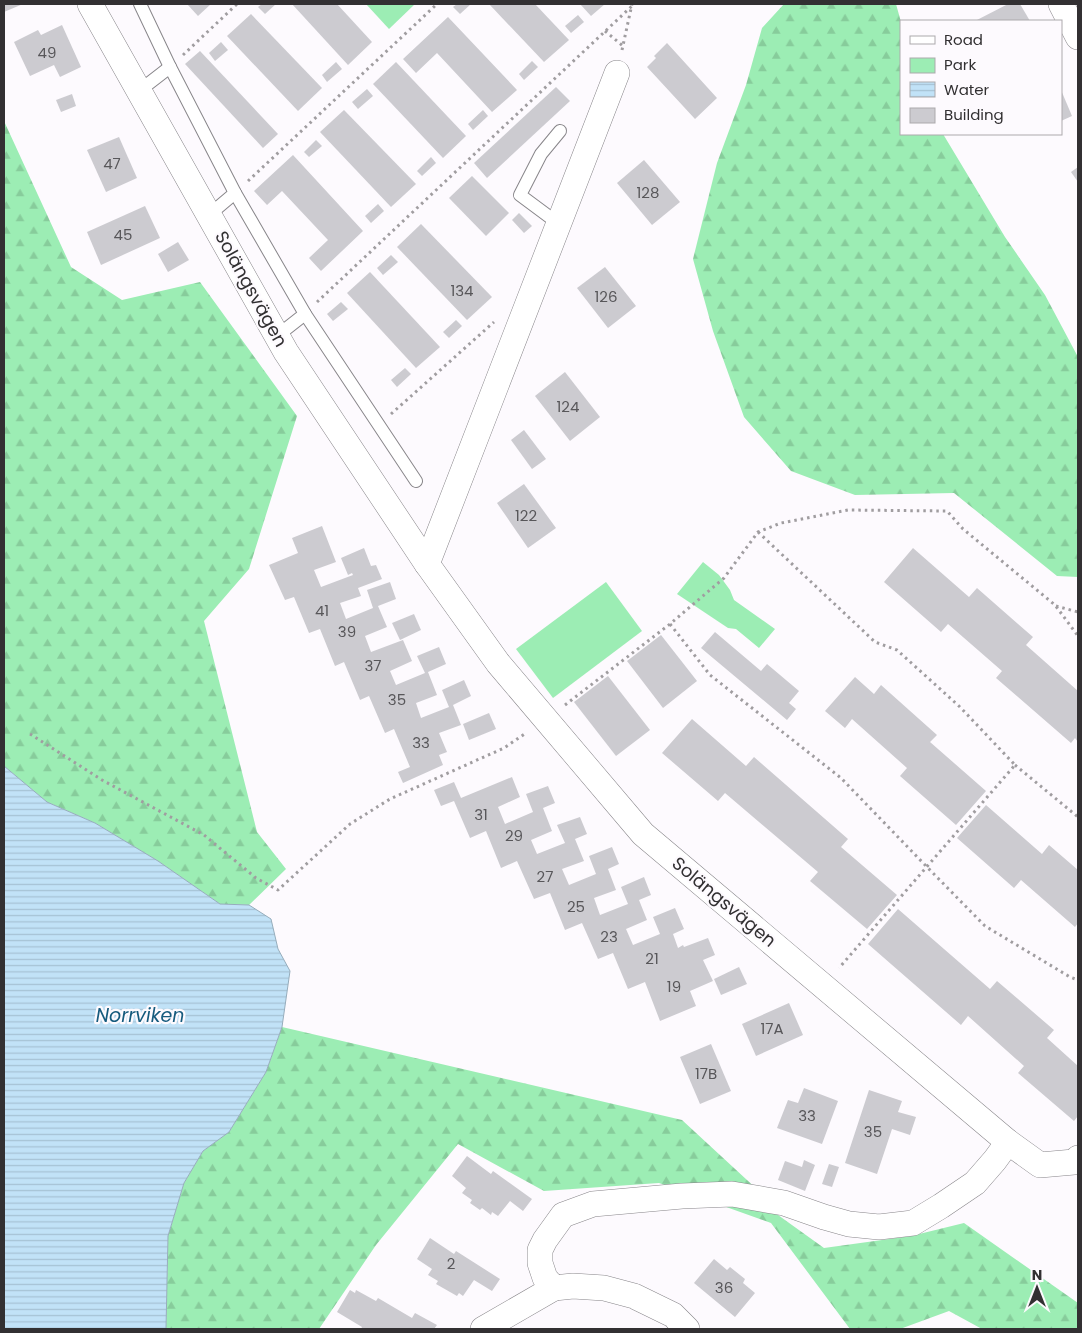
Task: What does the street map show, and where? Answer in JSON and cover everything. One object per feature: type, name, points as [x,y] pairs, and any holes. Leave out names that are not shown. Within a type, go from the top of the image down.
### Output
[{"type":"street","name":"Solängsvägen","points":[[90,4],[277,336],[427,564],[498,663],[643,834],[1008,1142],[1040,1166],[1074,1162],[1078,1158]]},
{"type":"street","points":[[1061,4],[1078,37]]},
{"type":"street","points":[[427,564],[617,73]]},
{"type":"street","points":[[554,1288],[545,1278],[540,1264],[540,1250],[563,1215],[593,1204],[682,1196],[732,1194],[784,1202],[849,1224],[879,1227],[912,1223],[975,1183],[1008,1142]]},
{"type":"street","points":[[483,1329],[554,1288],[573,1286],[604,1288],[634,1296],[673,1315],[687,1329]]},
{"type":"lane","points":[[140,4],[235,193],[305,314],[416,481]]},
{"type":"lane","points":[[139,91],[170,67]]},
{"type":"lane","points":[[559,224],[520,195],[540,154],[560,132]]},
{"type":"lane","points":[[209,215],[235,193]]},
{"type":"lane","points":[[277,336],[305,314]]},
{"type":"path","points":[[170,67],[236,4]]},
{"type":"path","points":[[235,193],[437,4]]},
{"type":"path","points":[[305,314],[632,5]]},
{"type":"path","points":[[617,73],[632,5]]},
{"type":"path","points":[[605,31],[623,46]]},
{"type":"path","points":[[378,425],[494,322],[520,326]]},
{"type":"path","points":[[30,734],[102,780],[204,835],[256,878],[278,890],[350,824],[390,799],[504,748],[546,720],[670,624],[724,578],[758,532],[781,523],[848,510],[947,511],[963,529],[1056,605],[1078,636]]},
{"type":"path","points":[[758,532],[875,642],[898,650],[960,707],[1014,765],[1078,817]]},
{"type":"path","points":[[1056,605],[1078,612]]},
{"type":"path","points":[[670,624],[710,675],[841,778],[985,926],[1078,980]]},
{"type":"path","points":[[823,987],[1014,765]]},
{"type":"green space","points":[[366,4],[415,4],[389,29]]},
{"type":"green space","points":[[784,4],[896,4],[900,20],[900,135],[944,135],[1005,237],[1045,295],[1078,357],[1078,577],[1057,576],[954,493],[855,495],[791,471],[744,417],[713,331],[693,259],[717,163],[746,85],[762,28]]},
{"type":"green space","points":[[4,121],[71,267],[122,300],[200,282],[297,416],[249,569],[204,621],[257,832],[286,869],[249,905],[220,904],[158,861],[95,823],[47,802],[4,766]]},
{"type":"green space","points":[[703,562],[719,575],[730,590],[734,600],[775,629],[759,648],[736,629],[728,628],[677,594]]},
{"type":"green space","points":[[606,582],[642,631],[553,698],[516,649]]},
{"type":"green space","points":[[282,1027],[682,1120],[760,1192],[778,1215],[824,1248],[911,1236],[964,1223],[1078,1303],[1078,1329],[982,1329],[949,1311],[900,1329],[850,1329],[771,1223],[659,1183],[544,1191],[458,1144],[376,1245],[319,1329],[166,1329],[168,1236],[184,1183],[203,1151],[229,1132],[266,1072]]},
{"type":"water","name":"Norrviken","points":[[4,766],[47,802],[95,823],[158,861],[220,904],[249,905],[271,919],[278,949],[290,971],[282,1027],[266,1072],[229,1132],[203,1151],[184,1183],[168,1236],[166,1329],[4,1329]]},
{"type":"building","points":[[4,4],[23,4],[4,12]]},
{"type":"building","points":[[187,4],[211,4],[198,16]]},
{"type":"building","points":[[262,4],[276,4],[265,14],[258,7]]},
{"type":"building","points":[[292,4],[337,4],[372,42],[348,65]]},
{"type":"building","points":[[457,4],[471,4],[460,14],[453,7]]},
{"type":"building","points":[[489,4],[535,4],[569,40],[544,62]]},
{"type":"building","points":[[580,4],[605,4],[591,16]]},
{"type":"building","points":[[1008,4],[1020,4],[1029,20],[977,20]]},
{"type":"building","points":[[251,14],[322,88],[298,111],[227,36]]},
{"type":"building","points":[[578,15],[584,22],[571,33],[565,26]]},
{"type":"building","points":[[448,17],[517,90],[492,112],[437,53],[416,73],[403,59]]},
{"type":"building","points":[[62,25],[81,67],[60,77],[54,65],[30,76],[14,42],[38,30],[41,35]]},
{"type":"building","points":[[221,42],[228,50],[215,61],[209,53]]},
{"type":"building","points":[[667,43],[717,98],[695,119],[647,67],[656,58],[654,56]]},
{"type":"building","points":[[200,51],[278,134],[263,148],[185,64]]},
{"type":"building","points":[[532,61],[538,67],[524,80],[519,74]]},
{"type":"building","points":[[336,62],[342,69],[327,82],[322,75]]},
{"type":"building","points":[[396,62],[466,136],[443,158],[373,84]]},
{"type":"building","points":[[556,87],[570,101],[487,178],[474,163]]},
{"type":"building","points":[[367,89],[373,96],[358,109],[352,102]]},
{"type":"building","points":[[1062,92],[1072,116],[1062,121]]},
{"type":"building","points":[[72,94],[76,106],[61,112],[56,100]]},
{"type":"building","points":[[344,110],[416,184],[391,207],[320,132]]},
{"type":"building","points":[[483,110],[488,116],[473,130],[468,124]]},
{"type":"building","points":[[119,137],[137,178],[106,192],[87,150]]},
{"type":"building","points":[[316,140],[322,146],[309,157],[304,152]]},
{"type":"building","points":[[293,155],[363,231],[321,271],[309,258],[328,240],[282,191],[267,205],[254,191]]},
{"type":"building","points":[[431,157],[436,163],[422,176],[417,171]]},
{"type":"building","points":[[644,160],[680,202],[652,225],[617,183]]},
{"type":"building","points":[[1078,167],[1078,182],[1071,172]]},
{"type":"building","points":[[472,176],[509,213],[486,236],[449,198]]},
{"type":"building","points":[[378,204],[384,211],[371,223],[365,216]]},
{"type":"building","points":[[145,206],[160,238],[101,265],[87,232]]},
{"type":"building","points":[[519,213],[532,226],[524,233],[512,220]]},
{"type":"building","points":[[421,224],[492,297],[467,320],[397,247]]},
{"type":"building","points":[[178,242],[189,260],[168,272],[158,254]]},
{"type":"building","points":[[391,255],[398,262],[383,275],[377,268]]},
{"type":"building","points":[[605,267],[636,306],[608,328],[577,288]]},
{"type":"building","points":[[370,272],[440,347],[416,368],[347,293]]},
{"type":"building","points":[[341,302],[348,309],[333,321],[327,314]]},
{"type":"building","points":[[456,320],[462,326],[449,338],[443,332]]},
{"type":"building","points":[[405,368],[411,374],[397,387],[391,380]]},
{"type":"building","points":[[565,372],[600,417],[570,441],[535,396]]},
{"type":"building","points":[[524,430],[546,459],[532,469],[511,440]]},
{"type":"building","points":[[524,484],[556,528],[528,548],[497,503]]},
{"type":"building","points":[[322,526],[336,562],[314,570],[321,587],[353,575],[352,573],[348,575],[341,558],[364,548],[371,566],[376,565],[382,579],[358,588],[361,596],[340,603],[346,619],[373,608],[367,590],[390,582],[396,599],[378,606],[387,627],[365,636],[371,652],[403,640],[412,661],[390,671],[396,685],[425,673],[417,656],[439,647],[446,664],[428,672],[437,695],[416,703],[421,718],[449,707],[442,690],[464,680],[471,696],[453,705],[461,725],[439,733],[447,752],[439,755],[443,765],[403,783],[398,772],[410,767],[394,729],[385,733],[369,696],[360,700],[344,662],[335,666],[320,629],[309,633],[294,597],[285,600],[269,565],[298,553],[292,538]]},
{"type":"building","points":[[913,548],[969,597],[977,588],[1033,637],[1026,645],[1078,691],[1078,742],[1075,738],[1071,743],[996,678],[1002,671],[948,624],[941,632],[884,582]]},
{"type":"building","points":[[414,614],[421,630],[400,640],[392,623]]},
{"type":"building","points":[[715,632],[761,671],[767,664],[799,691],[789,703],[796,709],[787,720],[701,648]]},
{"type":"building","points":[[661,635],[697,681],[663,708],[627,661]]},
{"type":"building","points":[[608,676],[650,730],[616,756],[574,702]]},
{"type":"building","points":[[855,677],[874,694],[881,685],[937,735],[930,742],[986,791],[956,825],[900,776],[907,768],[852,719],[845,728],[825,711]]},
{"type":"building","points":[[489,713],[496,729],[469,740],[463,724]]},
{"type":"building","points":[[692,719],[746,766],[754,757],[848,839],[841,847],[897,895],[867,929],[810,881],[818,872],[725,793],[718,801],[662,753]]},
{"type":"building","points":[[512,777],[520,797],[498,807],[505,824],[533,812],[526,794],[548,786],[555,803],[543,808],[552,831],[531,840],[537,854],[565,843],[557,825],[580,817],[587,834],[575,839],[584,861],[562,869],[569,885],[596,874],[589,856],[612,847],[619,864],[608,869],[616,890],[594,898],[600,915],[628,904],[621,887],[644,877],[651,895],[639,900],[647,920],[626,929],[633,945],[660,934],[653,917],[675,908],[684,929],[673,934],[678,948],[708,938],[715,955],[703,960],[713,981],[690,991],[696,1006],[660,1021],[645,982],[628,989],[613,953],[598,959],[582,923],[565,930],[550,893],[534,899],[517,861],[501,868],[486,831],[470,838],[454,801],[441,806],[434,790],[454,782],[461,798]]},
{"type":"building","points":[[986,805],[1042,854],[1049,845],[1078,870],[1078,923],[1075,927],[1021,880],[1014,888],[957,838]]},
{"type":"building","points":[[898,909],[990,989],[997,981],[1054,1030],[1047,1038],[1078,1066],[1078,1116],[1074,1121],[1018,1073],[1024,1066],[968,1016],[961,1025],[868,944]]},
{"type":"building","points":[[739,967],[747,984],[721,995],[714,979]]},
{"type":"building","points":[[789,1003],[803,1035],[756,1056],[742,1024]]},
{"type":"building","points":[[711,1044],[731,1091],[700,1104],[680,1057]]},
{"type":"building","points":[[804,1088],[838,1101],[822,1144],[777,1128],[788,1100],[798,1103]]},
{"type":"building","points":[[869,1090],[902,1101],[898,1112],[916,1117],[910,1135],[892,1129],[877,1174],[845,1163]]},
{"type":"building","points":[[467,1156],[491,1174],[493,1171],[532,1199],[523,1211],[510,1201],[498,1216],[492,1212],[491,1215],[482,1208],[480,1210],[470,1203],[472,1200],[462,1193],[466,1188],[452,1176]]},
{"type":"building","points":[[804,1160],[815,1165],[805,1191],[778,1180],[785,1161],[802,1167]]},
{"type":"building","points":[[829,1164],[839,1167],[832,1187],[822,1184]]},
{"type":"building","points":[[430,1238],[454,1254],[456,1251],[500,1279],[492,1291],[474,1280],[463,1296],[459,1293],[457,1296],[436,1284],[438,1281],[428,1275],[432,1269],[417,1259]]},
{"type":"building","points":[[714,1259],[727,1270],[730,1267],[745,1279],[743,1283],[755,1293],[735,1317],[694,1283]]},
{"type":"building","points":[[350,1290],[355,1293],[356,1290],[376,1301],[378,1298],[412,1318],[415,1313],[437,1325],[434,1329],[361,1329],[362,1327],[337,1312]]}]
